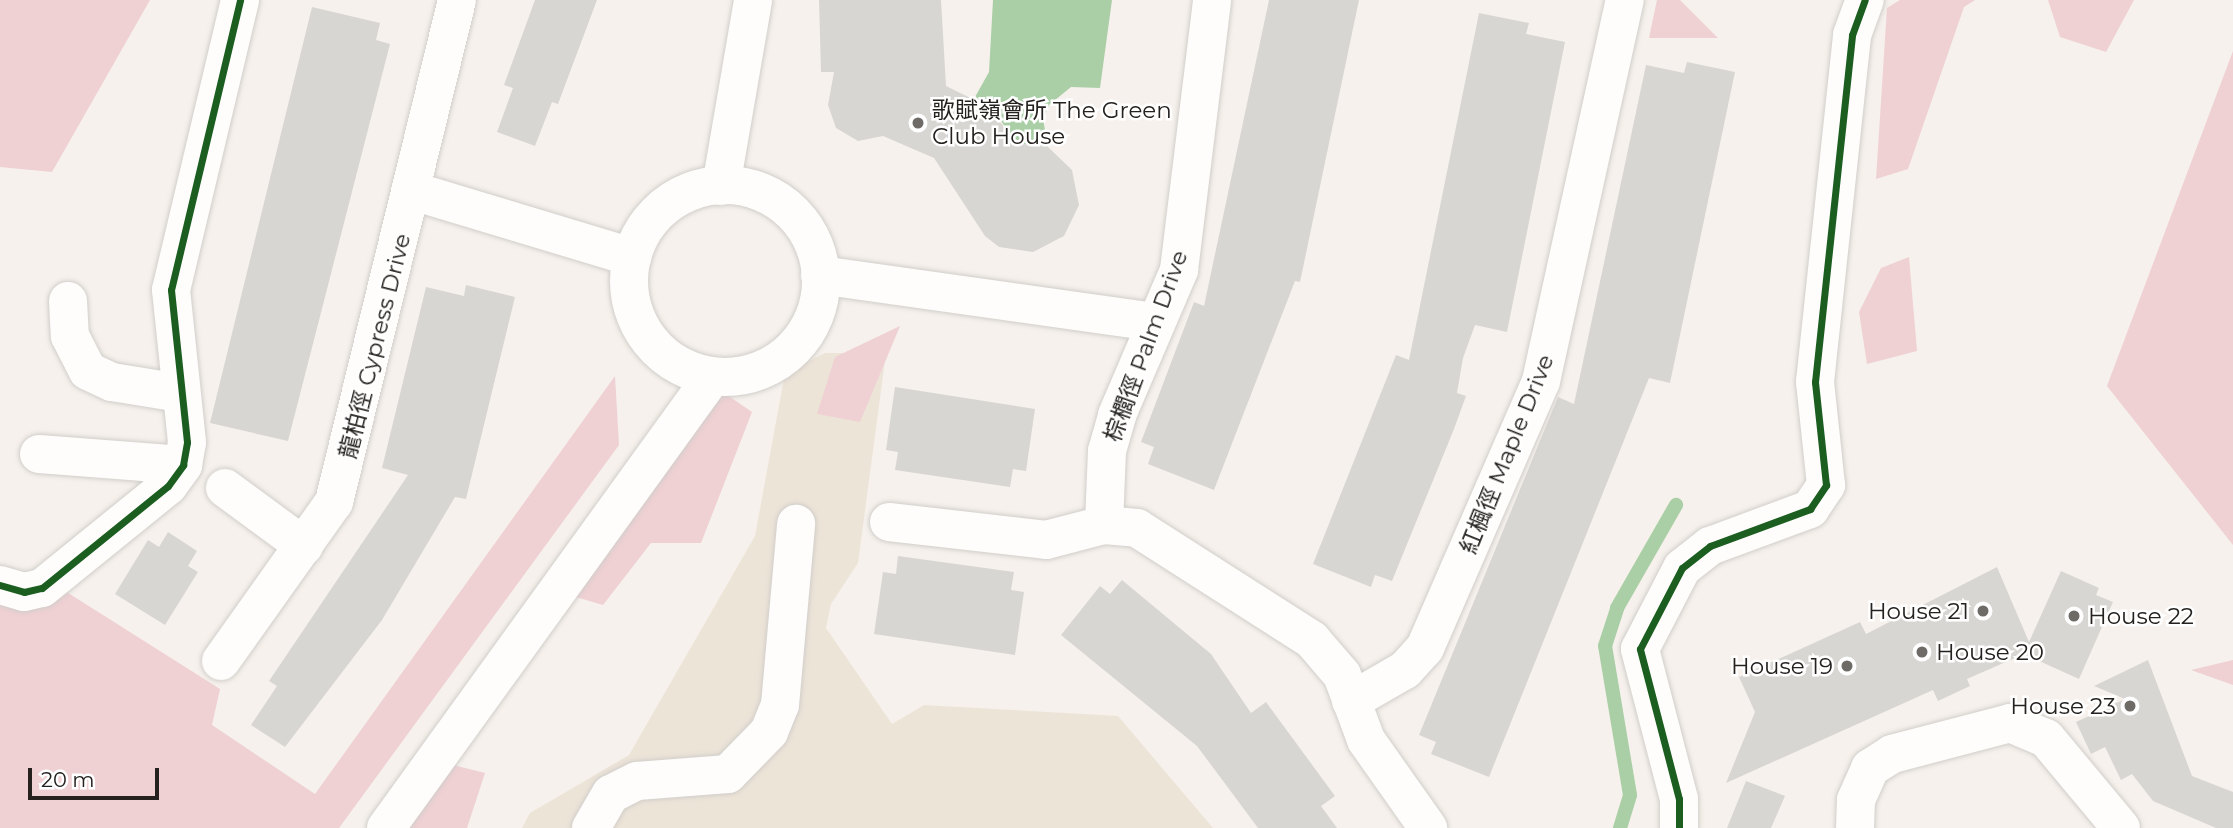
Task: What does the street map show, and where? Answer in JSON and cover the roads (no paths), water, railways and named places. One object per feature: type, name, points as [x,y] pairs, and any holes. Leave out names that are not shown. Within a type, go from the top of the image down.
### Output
[{"type":"street","points":[[0,585],[24,592],[42,588],[168,486],[183,465],[187,442],[170,320],[175,258],[240,0]]},
{"type":"street","name":"龍柏徑 Cypress Drive","points":[[221,661],[334,502],[348,461],[457,0]]},
{"type":"street","points":[[721,186],[753,0]]},
{"type":"street","name":"棕櫚徑 Palm Drive","points":[[1104,525],[1107,451],[1185,236],[1212,0]]},
{"type":"street","name":"紅楓徑 Maple Drive","points":[[1351,701],[1405,670],[1426,648],[1541,381],[1625,0]]},
{"type":"street","points":[[1679,828],[1679,799],[1640,649],[1682,568],[1710,546],[1810,509],[1826,485],[1815,382],[1852,34],[1865,0]]},
{"type":"street","points":[[721,186],[763,192],[791,210],[809,234],[820,275],[811,322],[794,347],[771,366],[712,377],[656,349],[637,323],[628,290],[632,257],[645,227],[668,203],[721,186]]},
{"type":"street","points":[[412,191],[632,257]]},
{"type":"street","points":[[820,275],[1156,322]]},
{"type":"street","points":[[68,301],[70,337],[88,371],[112,382],[180,393]]},
{"type":"street","points":[[386,828],[712,377]]},
{"type":"street","points":[[39,454],[183,465]]},
{"type":"street","points":[[225,488],[304,546]]},
{"type":"street","points":[[889,522],[1046,540],[1104,525],[1136,528],[1283,618],[1334,665],[1366,740],[1428,828]]},
{"type":"street","points":[[591,828],[611,794],[637,781],[728,774],[769,732],[780,705],[796,524]]},
{"type":"street","points":[[1854,828],[1856,800],[1870,768],[1892,754],[2010,723],[2046,738],[2121,828]]},
{"type":"waterway","points":[[1620,828],[1630,795],[1605,646],[1617,608],[1676,505]]},
{"type":"place","name":"歌賦嶺會所 The Green Club House","points":[[918,123]]},
{"type":"place","name":"House 21","points":[[1983,611]]},
{"type":"place","name":"House 22","points":[[2074,616]]},
{"type":"place","name":"House 20","points":[[1922,652]]},
{"type":"place","name":"House 19","points":[[1847,666]]},
{"type":"place","name":"House 23","points":[[2130,706]]}]
